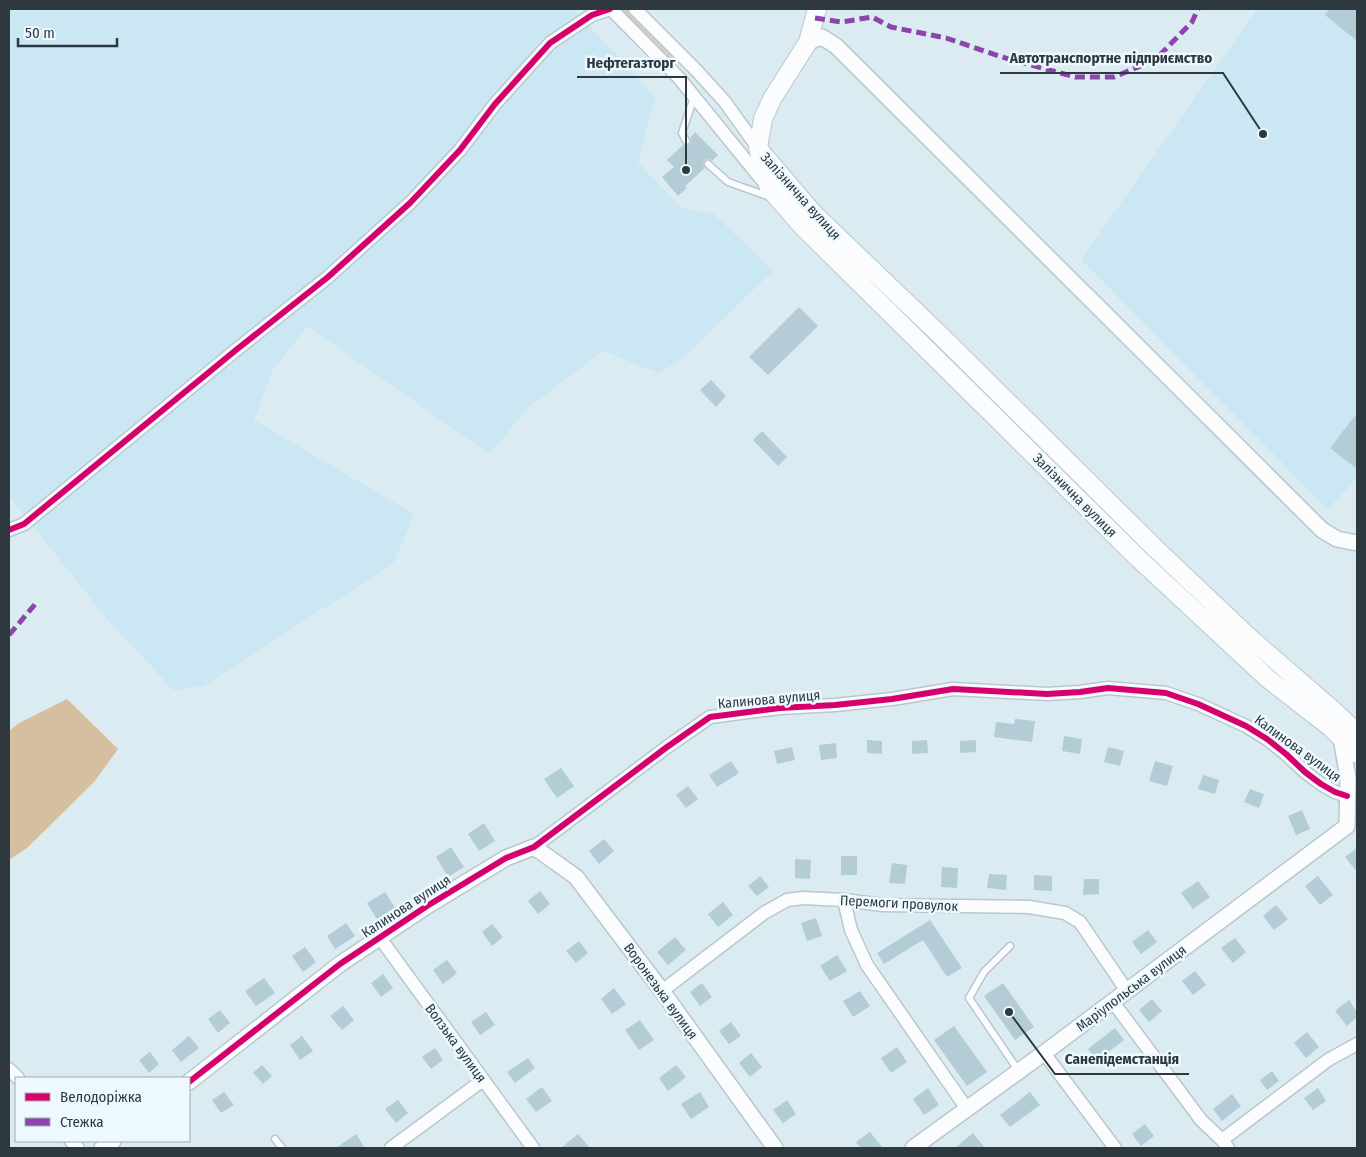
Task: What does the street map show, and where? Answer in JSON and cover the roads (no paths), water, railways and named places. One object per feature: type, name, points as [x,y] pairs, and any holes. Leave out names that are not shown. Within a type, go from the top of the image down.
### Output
[{"type":"main road","points":[[758,148],[763,119],[772,100],[808,42],[818,9]]},
{"type":"main road","name":"Залізнична вулиця","points":[[758,148],[775,195],[816,240],[1139,558],[1267,678],[1330,727],[1349,736]]},
{"type":"main road","name":"Залізнична вулиця","points":[[758,148],[814,214],[938,333],[1157,550],[1250,639],[1334,711],[1357,754]]},
{"type":"street","points":[[9,530],[24,524],[328,277],[410,203],[460,150],[495,104],[550,43],[592,15],[610,9],[679,78],[775,195]]},
{"type":"street","points":[[635,9],[725,102],[758,148]]},
{"type":"street","points":[[808,42],[822,38],[836,46],[1322,530],[1337,539],[1357,543]]},
{"type":"street","name":"Калинова вулиця","points":[[190,1081],[340,964],[427,906],[506,858],[534,847],[666,747],[710,717],[780,708],[892,699],[953,689],[1047,694],[1108,688],[1166,693],[1198,704],[1246,726],[1267,739],[1321,784],[1347,796]]},
{"type":"street","points":[[1349,736],[1347,796],[1352,826]]},
{"type":"street","name":"Маріупольська вулиця","points":[[914,1148],[1352,826]]},
{"type":"street","name":"Воронезька вулиця","points":[[534,847],[576,878],[662,990],[775,1148]]},
{"type":"street","name":"Перемоги провулок","points":[[662,990],[764,913],[787,900],[803,898],[844,900],[883,905],[1029,907],[1065,913],[1080,922],[1128,990]]},
{"type":"street","points":[[844,900],[851,930],[867,965],[967,1108]]},
{"type":"street","name":"Волзька вулиця","points":[[380,938],[533,1148]]},
{"type":"street","points":[[1112,1002],[1201,1120],[1225,1144],[1328,1060],[1357,1044]]},
{"type":"street","points":[[1044,1053],[1116,1148]]},
{"type":"street","points":[[391,1148],[483,1080]]},
{"type":"lane","points":[[686,141],[682,133],[694,95]]},
{"type":"lane","points":[[708,164],[728,182],[775,195]]},
{"type":"lane","points":[[1010,946],[984,972],[969,998],[1018,1072]]},
{"type":"lane","points":[[275,1139],[282,1148]]},
{"type":"place","name":"Автотранспортне підприємство","points":[[1263,134]]},
{"type":"place","name":"Нефтегазторг","points":[[686,170]]},
{"type":"place","name":"Санепідемстанція","points":[[1009,1012]]}]
